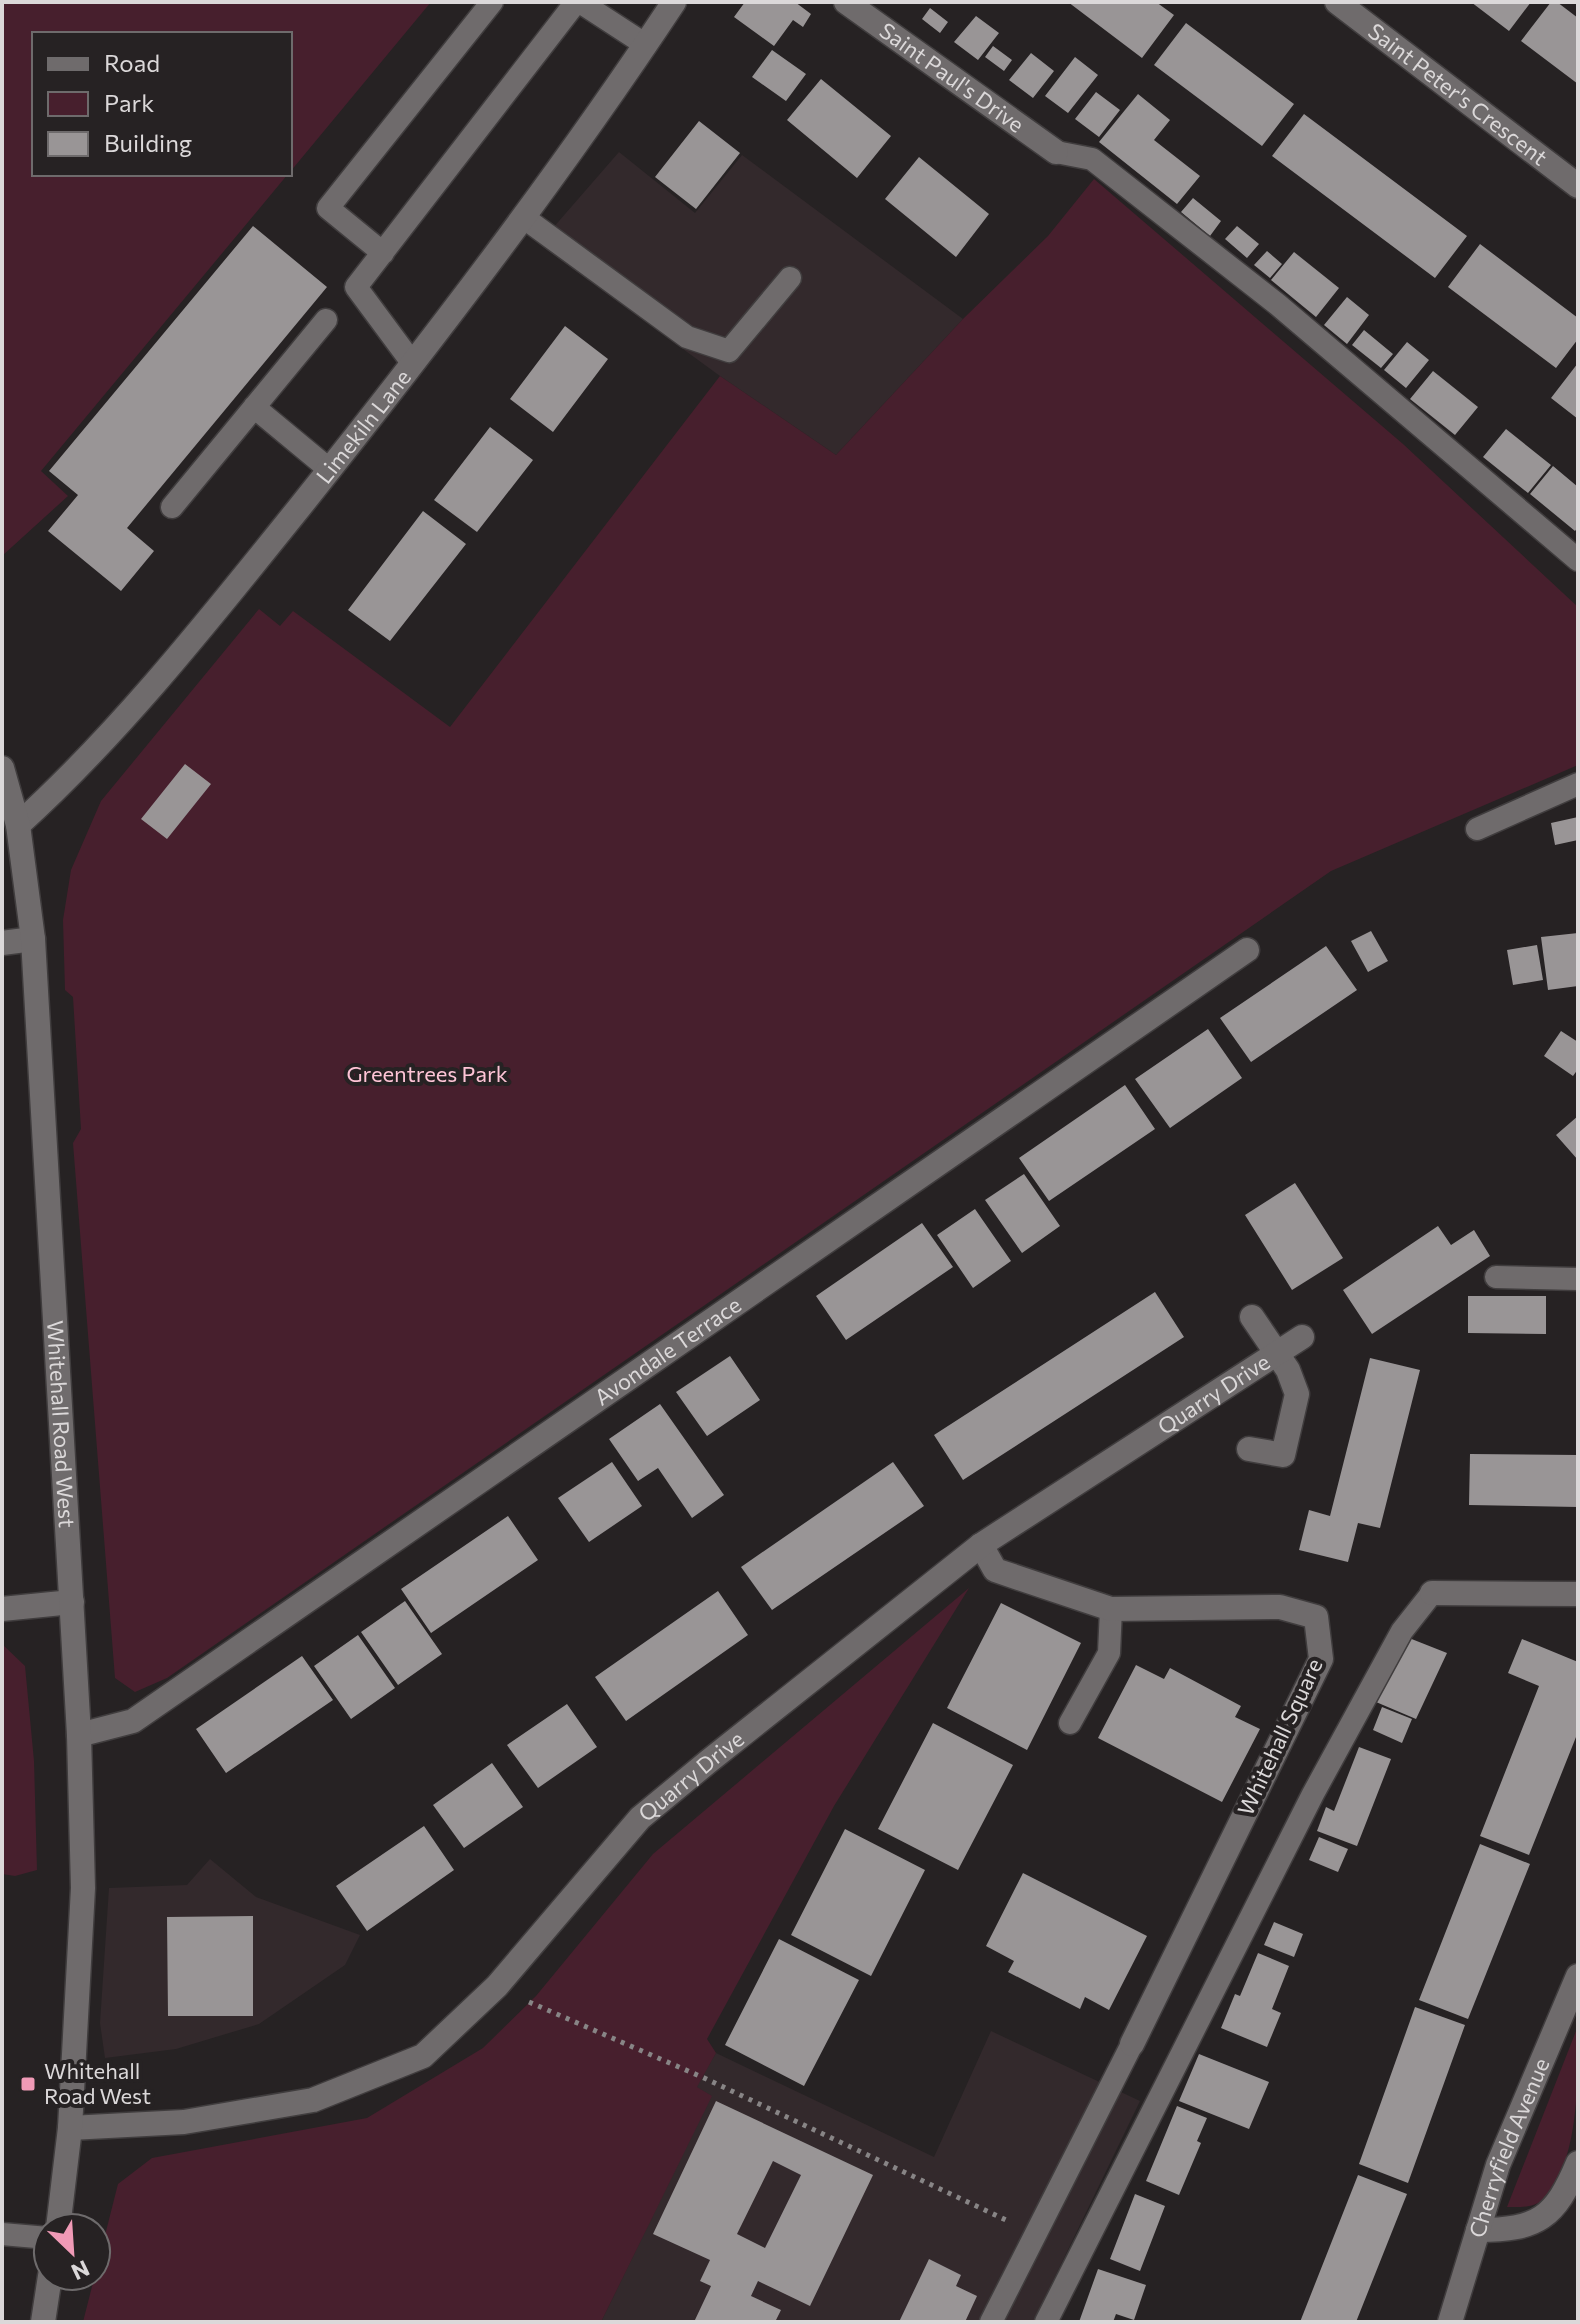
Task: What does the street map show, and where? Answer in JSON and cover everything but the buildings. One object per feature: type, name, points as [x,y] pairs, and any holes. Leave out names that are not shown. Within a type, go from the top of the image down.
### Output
[{"type":"street","name":"Limekiln Lane","points":[[18,825],[71,777],[250,569],[330,470],[523,217],[674,2]]},
{"type":"street","name":"Saint Paul's Drive","points":[[846,2],[1056,152]]},
{"type":"street","name":"Saint Peter's Crescent","points":[[1337,2],[1578,186]]},
{"type":"street","name":"Whitehall Road West","points":[[5,783],[18,825],[33,939],[79,1735],[83,1888],[70,2128],[60,2212]]},
{"type":"street","points":[[2,943],[33,939]]},
{"type":"street","name":"Avondale Terrace","points":[[79,1735],[133,1721],[1247,950]]},
{"type":"street","points":[[1249,1449],[1283,1455],[1297,1394],[1288,1370],[1252,1317]]},
{"type":"street","name":"Quarry Drive","points":[[70,2128],[184,2122],[313,2100],[423,2056],[497,1986],[640,1818],[981,1545],[1302,1337]]},
{"type":"street","name":"Whitehall Square","points":[[981,1545],[995,1570],[1111,1609],[1280,1607],[1316,1617],[1321,1659],[1132,2044]]},
{"type":"street","points":[[1432,1593],[1578,1594]]},
{"type":"street","points":[[2,1609],[72,1602]]},
{"type":"street","name":"Cherryfield Avenue","points":[[1450,2322],[1498,2165],[1578,1976]]},
{"type":"street","points":[[1478,2230],[1521,2228],[1543,2215],[1562,2201],[1578,2163]]},
{"type":"street","points":[[43,2322],[48,2292]]},
{"type":"lane","points":[[383,253],[328,208],[492,2]]},
{"type":"lane","points":[[413,364],[356,287],[578,2],[646,45]]},
{"type":"lane","points":[[1056,152],[1092,159],[1105,168],[1277,304],[1578,560]]},
{"type":"lane","points":[[523,217],[687,337],[729,351],[790,278]]},
{"type":"lane","points":[[172,507],[326,320]]},
{"type":"lane","points":[[254,407],[330,470]]},
{"type":"lane","points":[[1477,829],[1578,784]]},
{"type":"lane","points":[[1496,1277],[1578,1279]]},
{"type":"lane","points":[[1046,2322],[1313,1794],[1402,1631],[1432,1593]]},
{"type":"lane","points":[[1070,1723],[1109,1653],[1111,1609]]},
{"type":"lane","points":[[991,2322],[1132,2044]]},
{"type":"lane","points":[[2,2234],[32,2237]]},
{"type":"path","points":[[529,2002],[702,2077],[1035,2234]]},
{"type":"shaded area","points":[[619,152],[695,213],[742,155],[963,319],[836,455],[720,376],[539,244]]},
{"type":"shaded area","points":[[210,1859],[256,1897],[360,1935],[345,1965],[259,2024],[176,2049],[105,2058],[100,2023],[109,1888],[187,1885]]},
{"type":"shaded area","points":[[991,2031],[1140,2101],[1033,2322],[601,2322],[711,2096],[696,2087],[716,2053],[934,2157]]},
{"type":"green space","points":[[2,2],[431,2],[292,170],[292,32],[32,32],[32,176],[286,176],[41,471],[68,496],[2,556]]},
{"type":"green space","name":"Greentrees Park","points":[[1094,179],[1403,444],[1578,607],[1578,765],[1331,871],[167,1678],[135,1692],[115,1678],[73,1143],[81,1129],[73,997],[65,990],[63,920],[71,870],[101,801],[259,609],[280,626],[293,611],[450,727],[720,376],[836,455],[963,319],[1048,236]]},
{"type":"green space","points":[[969,1588],[834,1806],[707,2039],[716,2053],[697,2087],[712,2096],[601,2322],[83,2322],[91,2292],[112,2292],[111,2212],[118,2184],[152,2158],[367,2118],[483,2048],[536,1996],[653,1854]]},
{"type":"green space","points":[[2,1644],[25,1666],[34,1761],[37,1870],[15,1876],[2,1874]]},
{"type":"green space","points":[[1578,2026],[1577,2093],[1564,2164],[1543,2200],[1530,2206],[1507,2207]]},
{"type":"place","name":"Whitehall Road West","points":[[28,2084]]}]
